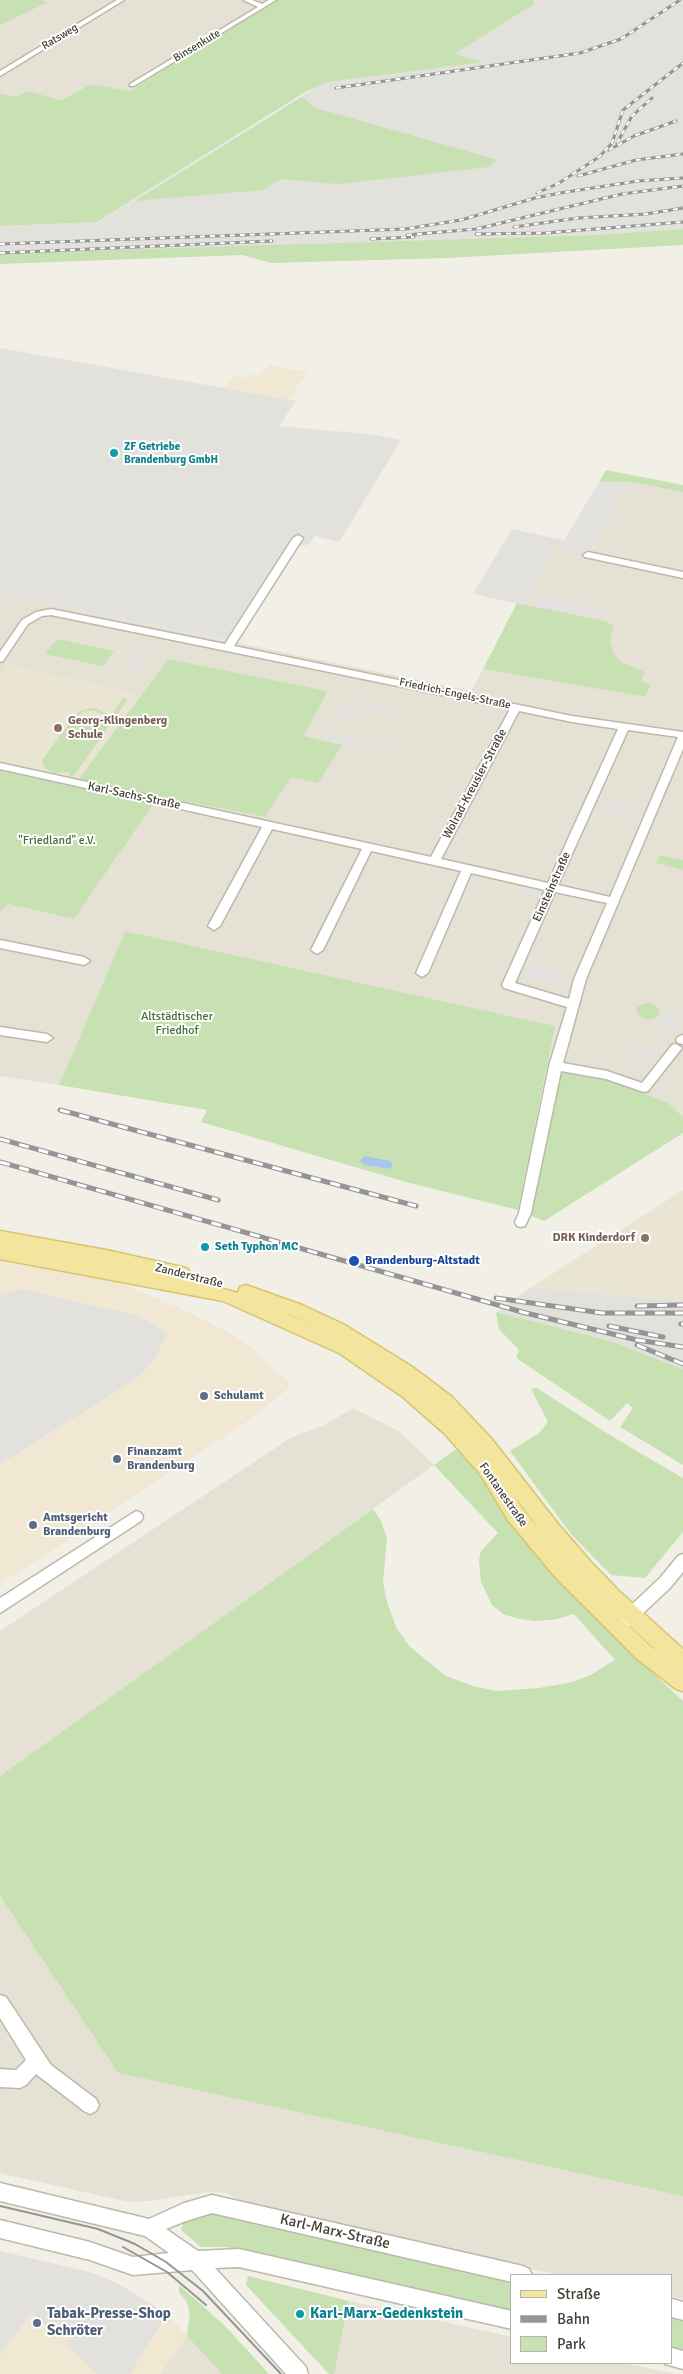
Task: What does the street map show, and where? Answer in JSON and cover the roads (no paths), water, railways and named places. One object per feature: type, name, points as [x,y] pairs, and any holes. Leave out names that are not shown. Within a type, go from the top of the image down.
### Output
[{"type":"main road","name":"Zanderstraße","points":[[0,1238],[106,1257],[232,1288],[296,1310],[337,1329],[367,1346]]},
{"type":"main road","name":"Zanderstraße","points":[[0,1252],[85,1266],[226,1295],[307,1330]]},
{"type":"main road","name":"Fontanestraße","points":[[307,1330],[345,1348],[392,1380],[409,1392],[451,1429],[486,1468],[515,1514],[537,1543],[624,1621],[683,1662]]},
{"type":"main road","name":"Fontanestraße","points":[[367,1346],[444,1401],[485,1444],[551,1530],[598,1583],[643,1652],[683,1682]]},
{"type":"street","name":"Ratsweg","points":[[0,74],[121,0]]},
{"type":"street","points":[[246,0],[262,6]]},
{"type":"street","name":"Binsenkute","points":[[132,85],[273,0]]},
{"type":"street","points":[[228,647],[298,538]]},
{"type":"street","points":[[588,555],[683,575]]},
{"type":"street","name":"Friedrich-Engels-Straße","points":[[0,659],[21,626],[31,618],[51,612],[572,719],[683,736]]},
{"type":"street","name":"Wolrad-Kreusler-Straße","points":[[434,862],[516,707]]},
{"type":"street","name":"Einsteinstraße","points":[[572,1004],[508,985],[624,727]]},
{"type":"street","points":[[521,1222],[525,1213],[556,1066],[572,1004],[613,901],[683,736]]},
{"type":"street","name":"Karl-Sachs-Straße","points":[[0,766],[613,901]]},
{"type":"street","points":[[214,926],[269,825]]},
{"type":"street","points":[[317,950],[368,846]]},
{"type":"street","points":[[422,973],[468,868]]},
{"type":"street","points":[[0,944],[84,961]]},
{"type":"street","points":[[0,1031],[47,1038]]},
{"type":"street","points":[[556,1066],[607,1075],[644,1088],[680,1042]]},
{"type":"street","points":[[0,1606],[136,1517]]},
{"type":"street","points":[[624,1621],[665,1583],[683,1561]]},
{"type":"street","points":[[0,2003],[44,2071],[90,2105]]},
{"type":"street","points":[[0,2078],[20,2079],[37,2061]]},
{"type":"street","points":[[0,2192],[149,2228],[196,2261],[299,2374]]},
{"type":"street","name":"Karl-Marx-Straße","points":[[149,2228],[184,2212],[212,2204],[519,2274]]},
{"type":"street","points":[[0,2229],[90,2251],[133,2266],[166,2262],[239,2258],[510,2320]]},
{"type":"water","points":[[365,1156],[391,1161],[393,1167],[388,1169],[364,1165],[360,1161]]},
{"type":"tram line","points":[[0,2206],[98,2229],[135,2244],[166,2262],[203,2291],[281,2374]]},
{"type":"tram line","points":[[123,2247],[167,2272],[206,2305]]},
{"type":"railway","points":[[336,88],[580,53],[621,39],[680,0]]},
{"type":"railway","points":[[537,193],[559,183],[599,157],[612,143],[623,110],[683,63]]},
{"type":"railway","points":[[617,143],[632,116],[652,98]]},
{"type":"railway","points":[[609,150],[634,136],[676,121]]},
{"type":"railway","points":[[578,176],[636,160],[683,154]]},
{"type":"railway","points":[[0,244],[405,229],[461,220],[535,198],[560,193],[638,181],[683,178]]},
{"type":"railway","points":[[407,235],[476,229],[622,194],[683,186]]},
{"type":"railway","points":[[514,227],[578,218],[646,214],[683,208]]},
{"type":"railway","points":[[476,234],[545,233],[683,222]]},
{"type":"railway","points":[[371,239],[414,237]]},
{"type":"railway","points":[[0,253],[272,241]]},
{"type":"railway","points":[[60,1110],[416,1206]]},
{"type":"railway","points":[[0,1139],[218,1200]]},
{"type":"railway","points":[[0,1162],[522,1312],[637,1340],[683,1347]]},
{"type":"railway","points":[[496,1298],[602,1313],[683,1313]]},
{"type":"railway","points":[[637,1306],[683,1305]]},
{"type":"railway","points":[[609,1326],[663,1337]]},
{"type":"railway","points":[[637,1345],[683,1364]]},
{"type":"place","name":"ZF Getriebe Brandenburg GmbH","points":[[114,453]]},
{"type":"place","name":"Georg-Klingenberg Schule","points":[[58,728]]},
{"type":"place","name":"DRK Kinderdorf","points":[[645,1238]]},
{"type":"place","name":"Seth Typhon MC","points":[[205,1247]]},
{"type":"place","name":"Brandenburg-Altstadt","points":[[354,1261]]},
{"type":"place","name":"Schulamt","points":[[204,1396]]},
{"type":"place","name":"Finanzamt Brandenburg","points":[[117,1459]]},
{"type":"place","name":"Amtsgericht Brandenburg","points":[[33,1525]]},
{"type":"place","name":"Karl-Marx-Gedenkstein","points":[[300,2314]]},
{"type":"place","name":"Tabak-Presse-Shop Schröter","points":[[37,2323]]},
{"type":"park label","name":"\"Friedland\" e.V.","points":[[57,841]]},
{"type":"park label","name":"Altstädtischer Friedhof","points":[[177,1024]]}]
